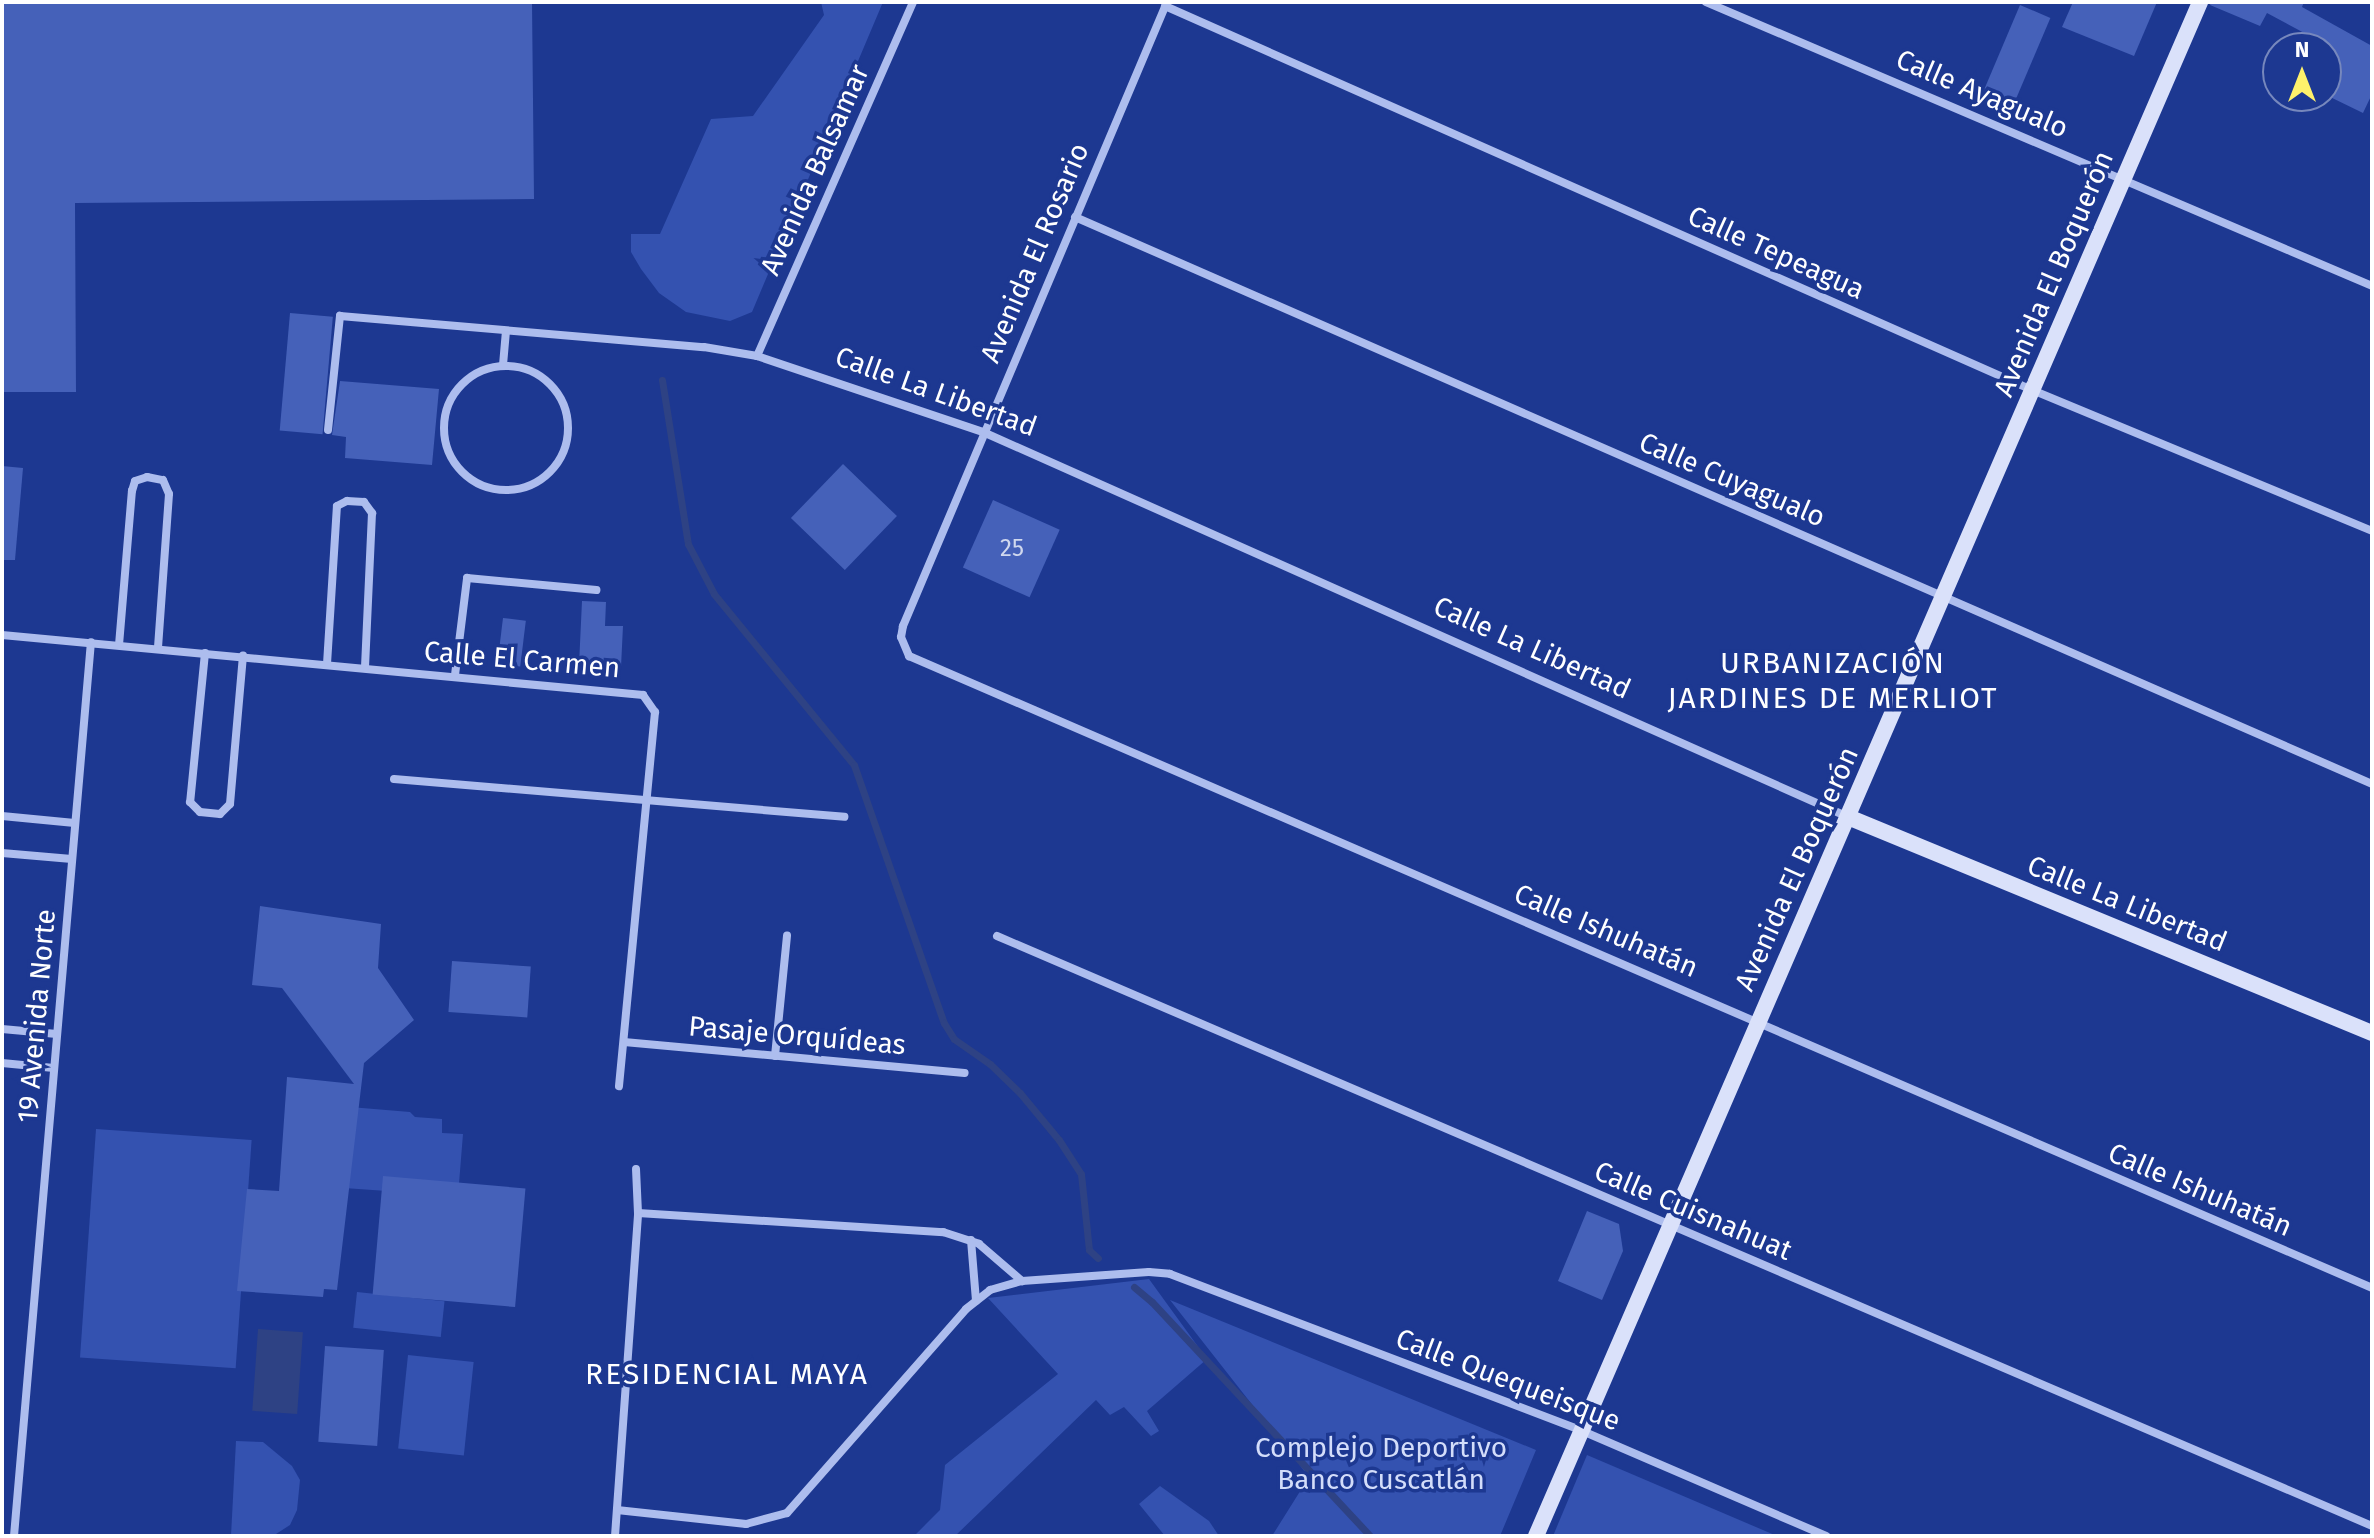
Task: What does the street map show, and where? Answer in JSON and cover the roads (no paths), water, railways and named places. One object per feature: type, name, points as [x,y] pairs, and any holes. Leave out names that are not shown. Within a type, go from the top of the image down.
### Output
[{"type":"street","name":"Avenida Balsamar","points":[[757,356],[913,2]]},
{"type":"street","name":"Calle Ayagualo","points":[[1706,2],[2125,178],[2372,286]]},
{"type":"street","name":"Avenida El Boquerón","points":[[1536,1536],[1668,1224],[1945,595],[2200,2]]},
{"type":"street","name":"Avenida El Rosario","points":[[909,656],[901,637],[903,626],[1166,4]]},
{"type":"street","name":"Calle Tepeagua","points":[[1166,4],[2032,390],[2372,531]]},
{"type":"street","name":"Calle Cuyagualo","points":[[1075,217],[2372,784]]},
{"type":"street","name":"Calle La Libertad","points":[[328,430],[340,316],[704,347],[757,356],[983,432],[1848,817],[2372,1033]]},
{"type":"street","points":[[503,365],[506,332]]},
{"type":"street","points":[[503,365],[529,369],[546,379],[560,394],[568,413],[569,433],[564,453],[545,476],[518,489],[498,490],[478,484],[461,471],[449,454],[443,434],[445,412],[454,393],[469,378],[503,365]]},
{"type":"street","points":[[119,645],[132,491],[135,481],[147,477],[163,480],[169,494],[158,648]]},
{"type":"street","points":[[327,664],[337,506],[347,501],[364,502],[372,513],[365,667]]},
{"type":"street","points":[[455,675],[467,578],[596,590]]},
{"type":"street","name":"Calle El Carmen","points":[[2,635],[643,695],[655,712],[619,1086]]},
{"type":"street","name":"19 Avenida Norte","points":[[14,1536],[91,642]]},
{"type":"street","points":[[205,653],[190,802],[200,812],[220,814],[230,804],[243,656]]},
{"type":"street","name":"Calle Ishuhatán","points":[[909,656],[2372,1288]]},
{"type":"street","points":[[394,779],[844,817]]},
{"type":"street","points":[[2,816],[75,823]]},
{"type":"street","points":[[2,853],[72,859]]},
{"type":"street","points":[[775,1056],[787,936]]},
{"type":"street","name":"Calle Cuisnahuat","points":[[997,936],[2372,1526]]},
{"type":"street","points":[[2,1029],[57,1034]]},
{"type":"street","name":"Pasaje Orquídeas","points":[[624,1042],[965,1073]]},
{"type":"street","points":[[2,1063],[54,1068]]},
{"type":"street","points":[[615,1536],[638,1213],[636,1169]]},
{"type":"street","points":[[638,1213],[943,1232],[971,1240],[998,1257],[1022,1281]]},
{"type":"street","points":[[617,1510],[746,1524],[787,1513],[976,1301],[971,1240]]},
{"type":"street","name":"Calle Quequeisque","points":[[976,1301],[1003,1284],[1022,1281],[1149,1272],[1170,1274],[1580,1430],[1826,1536]]},
{"type":"waterway","points":[[662,380],[688,544],[714,594],[854,765],[944,1023],[954,1039],[990,1064],[1020,1093],[1059,1140],[1081,1174],[1089,1250],[1098,1258]]},
{"type":"waterway","points":[[1134,1287],[1152,1302],[1370,1536]]},
{"type":"district","name":"URBANIZACIÓN JARDINES DE MERLIOT","points":[[1833,680]]},
{"type":"district","name":"RESIDENCIAL MAYA","points":[[727,1374]]},
{"type":"park label","name":"Complejo Deportivo Banco Cuscatlán","points":[[1381,1464]]}]
